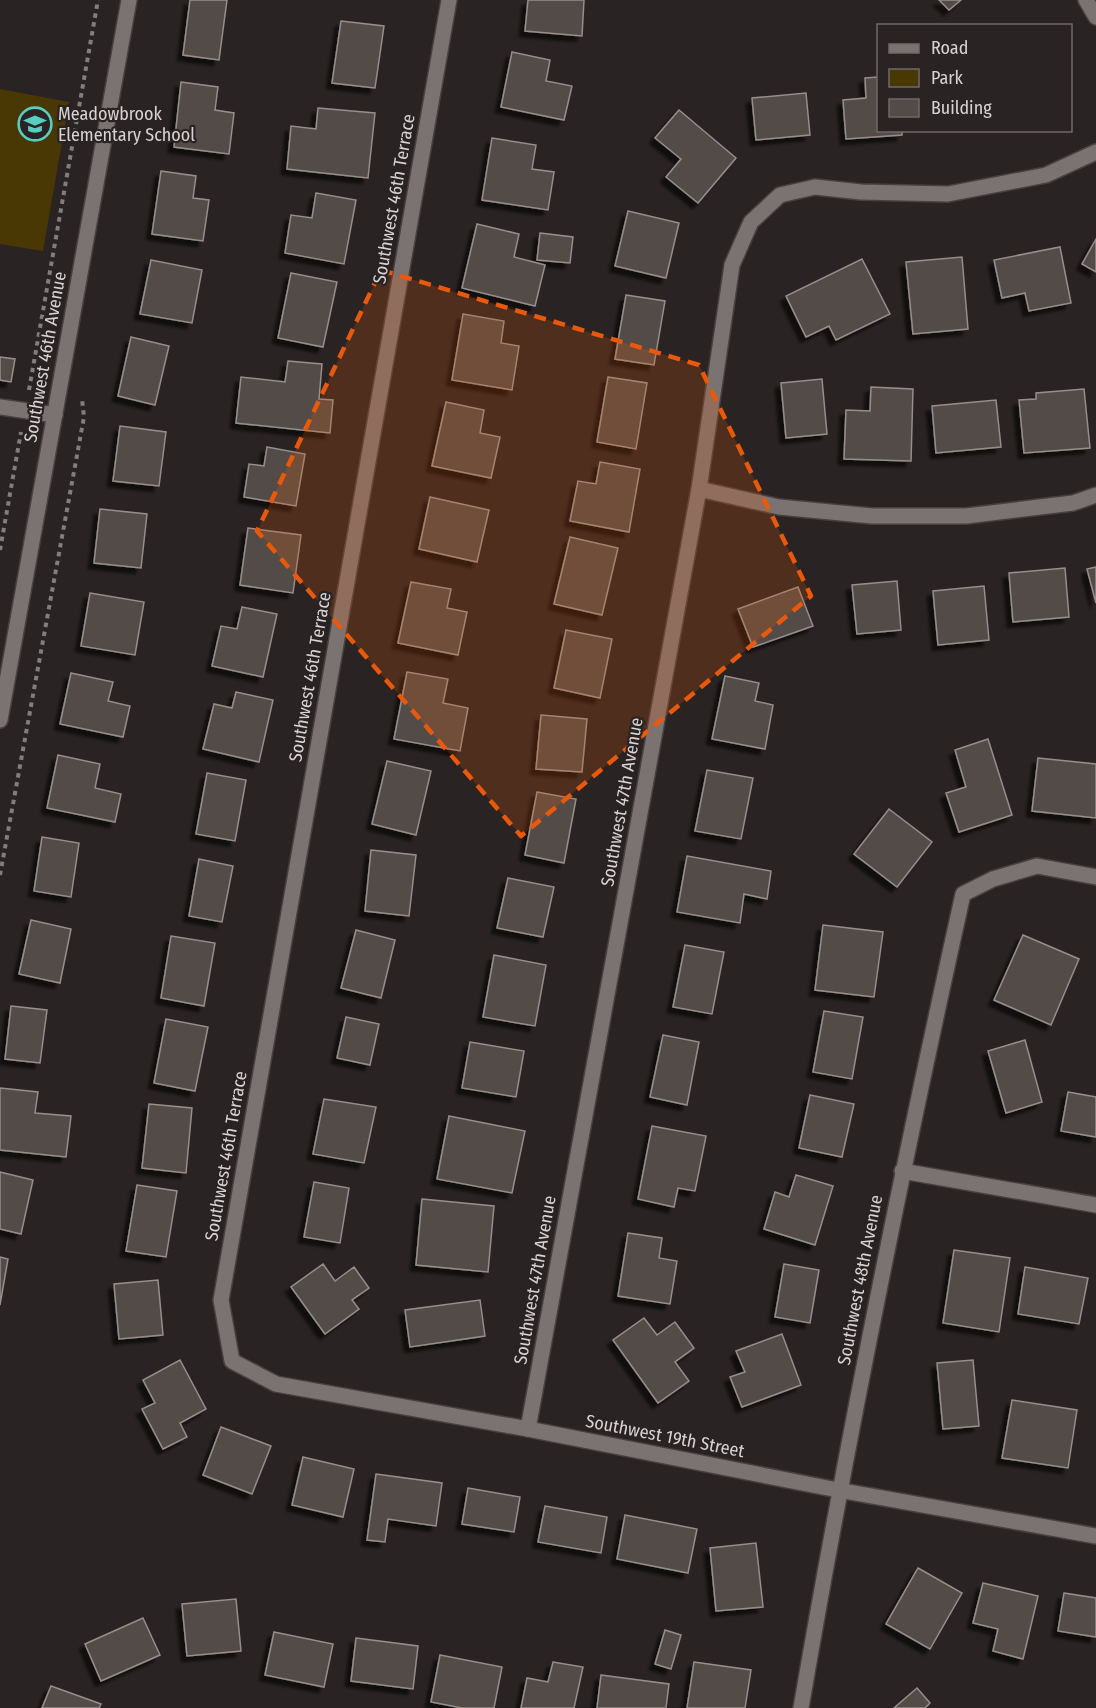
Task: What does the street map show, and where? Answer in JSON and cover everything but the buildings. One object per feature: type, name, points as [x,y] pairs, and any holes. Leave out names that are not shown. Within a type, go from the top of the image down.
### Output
[{"type":"street","name":"Southwest 46th Avenue","points":[[0,720],[129,0]]},
{"type":"street","name":"Southwest 46th Terrace","points":[[232,1361],[221,1300],[449,0]]},
{"type":"street","points":[[1086,0],[1096,17]]},
{"type":"street","name":"Southwest 47th Avenue","points":[[528,1429],[699,489],[732,265],[751,222],[780,195],[815,187],[861,192],[948,195],[1047,174],[1096,152]]},
{"type":"street","points":[[0,407],[55,415]]},
{"type":"street","points":[[699,489],[779,507],[872,516],[966,516],[1073,503],[1096,495]]},
{"type":"street","name":"Southwest 48th Avenue","points":[[801,1708],[838,1490],[902,1171],[963,894],[993,879],[1037,866],[1096,877]]},
{"type":"street","points":[[902,1171],[1096,1205]]},
{"type":"street","name":"Southwest 19th Street","points":[[232,1361],[276,1384],[1096,1536]]},
{"type":"path","points":[[0,550],[98,0]]},
{"type":"path","points":[[0,875],[84,417],[81,397]]},
{"type":"highlighted area","points":[[381,270],[699,365],[811,596],[521,836],[257,531]]},
{"type":"green space","points":[[0,89],[69,102],[43,251],[0,244]]},
{"type":"place","name":"Meadowbrook Elementary School","points":[[35,124]]}]
